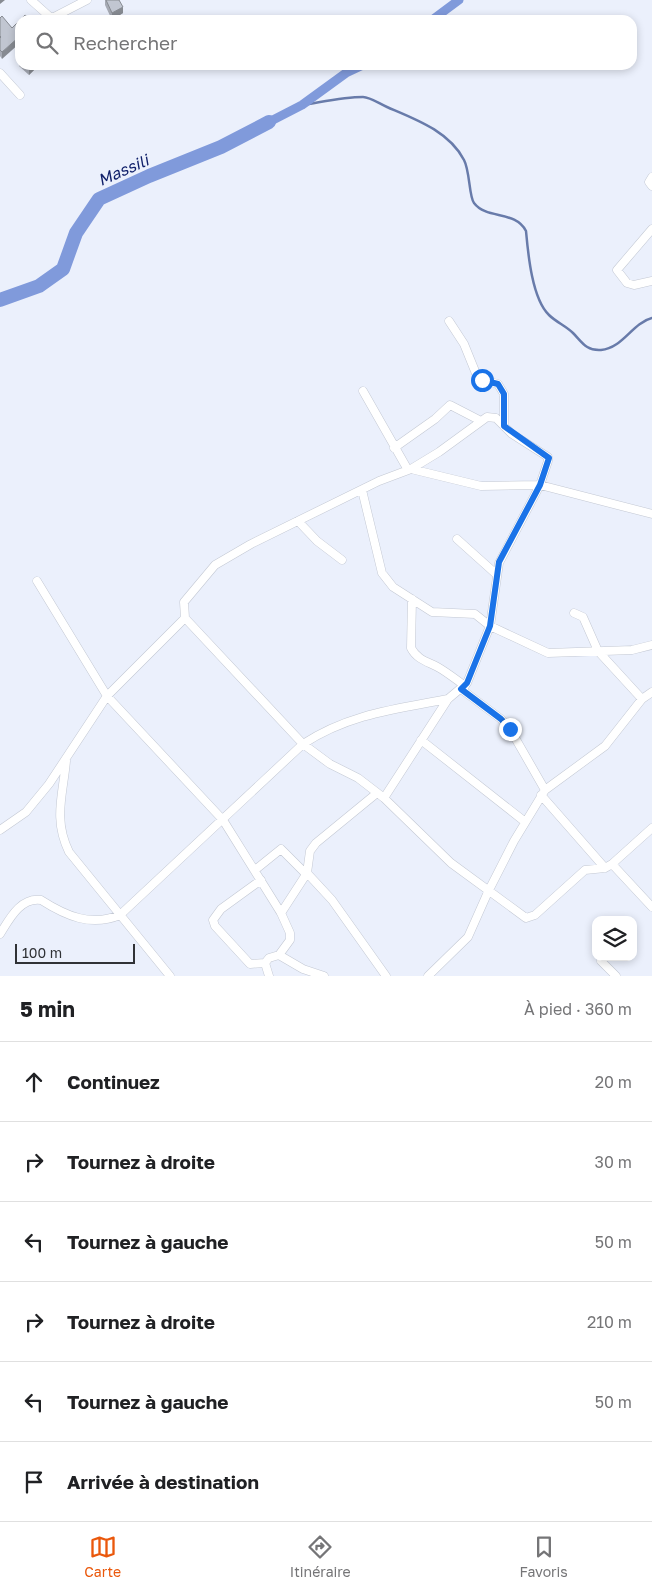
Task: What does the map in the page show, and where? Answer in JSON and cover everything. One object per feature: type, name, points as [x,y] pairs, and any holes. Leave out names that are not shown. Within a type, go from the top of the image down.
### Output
[{"type":"street","points":[[31,0],[48,15]]},
{"type":"street","points":[[62,15],[87,0]]},
{"type":"street","points":[[0,73],[20,95]]},
{"type":"street","points":[[652,177],[649,182],[652,186]]},
{"type":"street","points":[[652,229],[617,270],[627,283],[634,285],[652,281]]},
{"type":"street","points":[[449,321],[464,344],[478,376],[482,380],[498,384],[504,394],[504,426]]},
{"type":"street","points":[[363,391],[394,448],[409,469],[481,486],[540,485],[652,514]]},
{"type":"street","points":[[394,448],[435,419],[450,405],[482,421]]},
{"type":"street","points":[[281,913],[306,873],[310,851],[316,843],[380,796],[448,699],[463,688],[490,626],[499,562],[540,485],[549,458],[490,417],[439,452],[409,469],[251,544],[215,565],[184,602],[185,618],[303,744],[330,764],[355,776],[380,796],[451,863],[488,892],[526,918],[530,918],[585,870],[608,866],[652,828]]},
{"type":"street","points":[[362,490],[382,573],[393,587],[432,612],[475,614],[490,626],[548,653],[632,650],[652,645]]},
{"type":"street","points":[[298,521],[317,541],[342,560]]},
{"type":"street","points":[[457,539],[496,574]]},
{"type":"street","points":[[37,581],[107,696],[224,820],[281,913],[290,937],[279,955],[269,958],[265,963]]},
{"type":"street","points":[[412,599],[411,648],[413,652],[422,660],[438,667],[501,719],[510,729],[543,793],[608,866],[652,907]]},
{"type":"street","points":[[574,613],[583,617],[598,651],[642,699]]},
{"type":"street","points":[[0,830],[26,812],[66,762],[107,696],[185,618]]},
{"type":"street","points":[[428,976],[468,937],[488,892],[524,821],[543,793],[606,746],[642,699],[652,692]]},
{"type":"street","points":[[0,934],[17,910],[35,899],[41,900],[72,917],[110,919],[120,915],[224,820],[303,744],[326,729],[351,718],[448,699]]},
{"type":"street","points":[[421,740],[524,821]]},
{"type":"street","points":[[66,762],[59,805],[63,840],[69,852],[170,976]]},
{"type":"street","points":[[255,870],[281,849],[332,900],[386,976]]},
{"type":"street","points":[[260,880],[221,909],[213,920],[215,926],[248,963],[265,963]]},
{"type":"street","points":[[279,955],[298,966],[324,976]]},
{"type":"street","points":[[601,961],[616,976]]},
{"type":"street","points":[[265,963],[269,976]]},
{"type":"building","points":[[106,0],[119,0],[123,7],[112,13]]},
{"type":"building","points":[[2,16],[12,28],[15,25],[15,40],[2,52],[0,50],[0,18]]},
{"type":"waterway","points":[[439,15],[459,0]]},
{"type":"waterway","points":[[269,122],[302,105],[352,70]]},
{"type":"waterway","points":[[302,105],[366,97],[420,121],[450,141],[458,150],[466,165],[474,203],[486,212],[515,220],[526,231],[532,275],[543,308],[588,347],[596,350],[609,348],[622,340],[639,325],[652,318]]},
{"type":"waterway","name":"Massili","points":[[0,300],[39,286],[63,269],[76,233],[99,199],[149,176],[221,147],[269,122]]},
{"type":"route","points":[[482,380],[498,384],[504,394],[504,426],[512,434],[549,458],[540,485],[499,562],[493,593],[490,626],[467,683],[461,689],[501,719],[510,729]]}]
